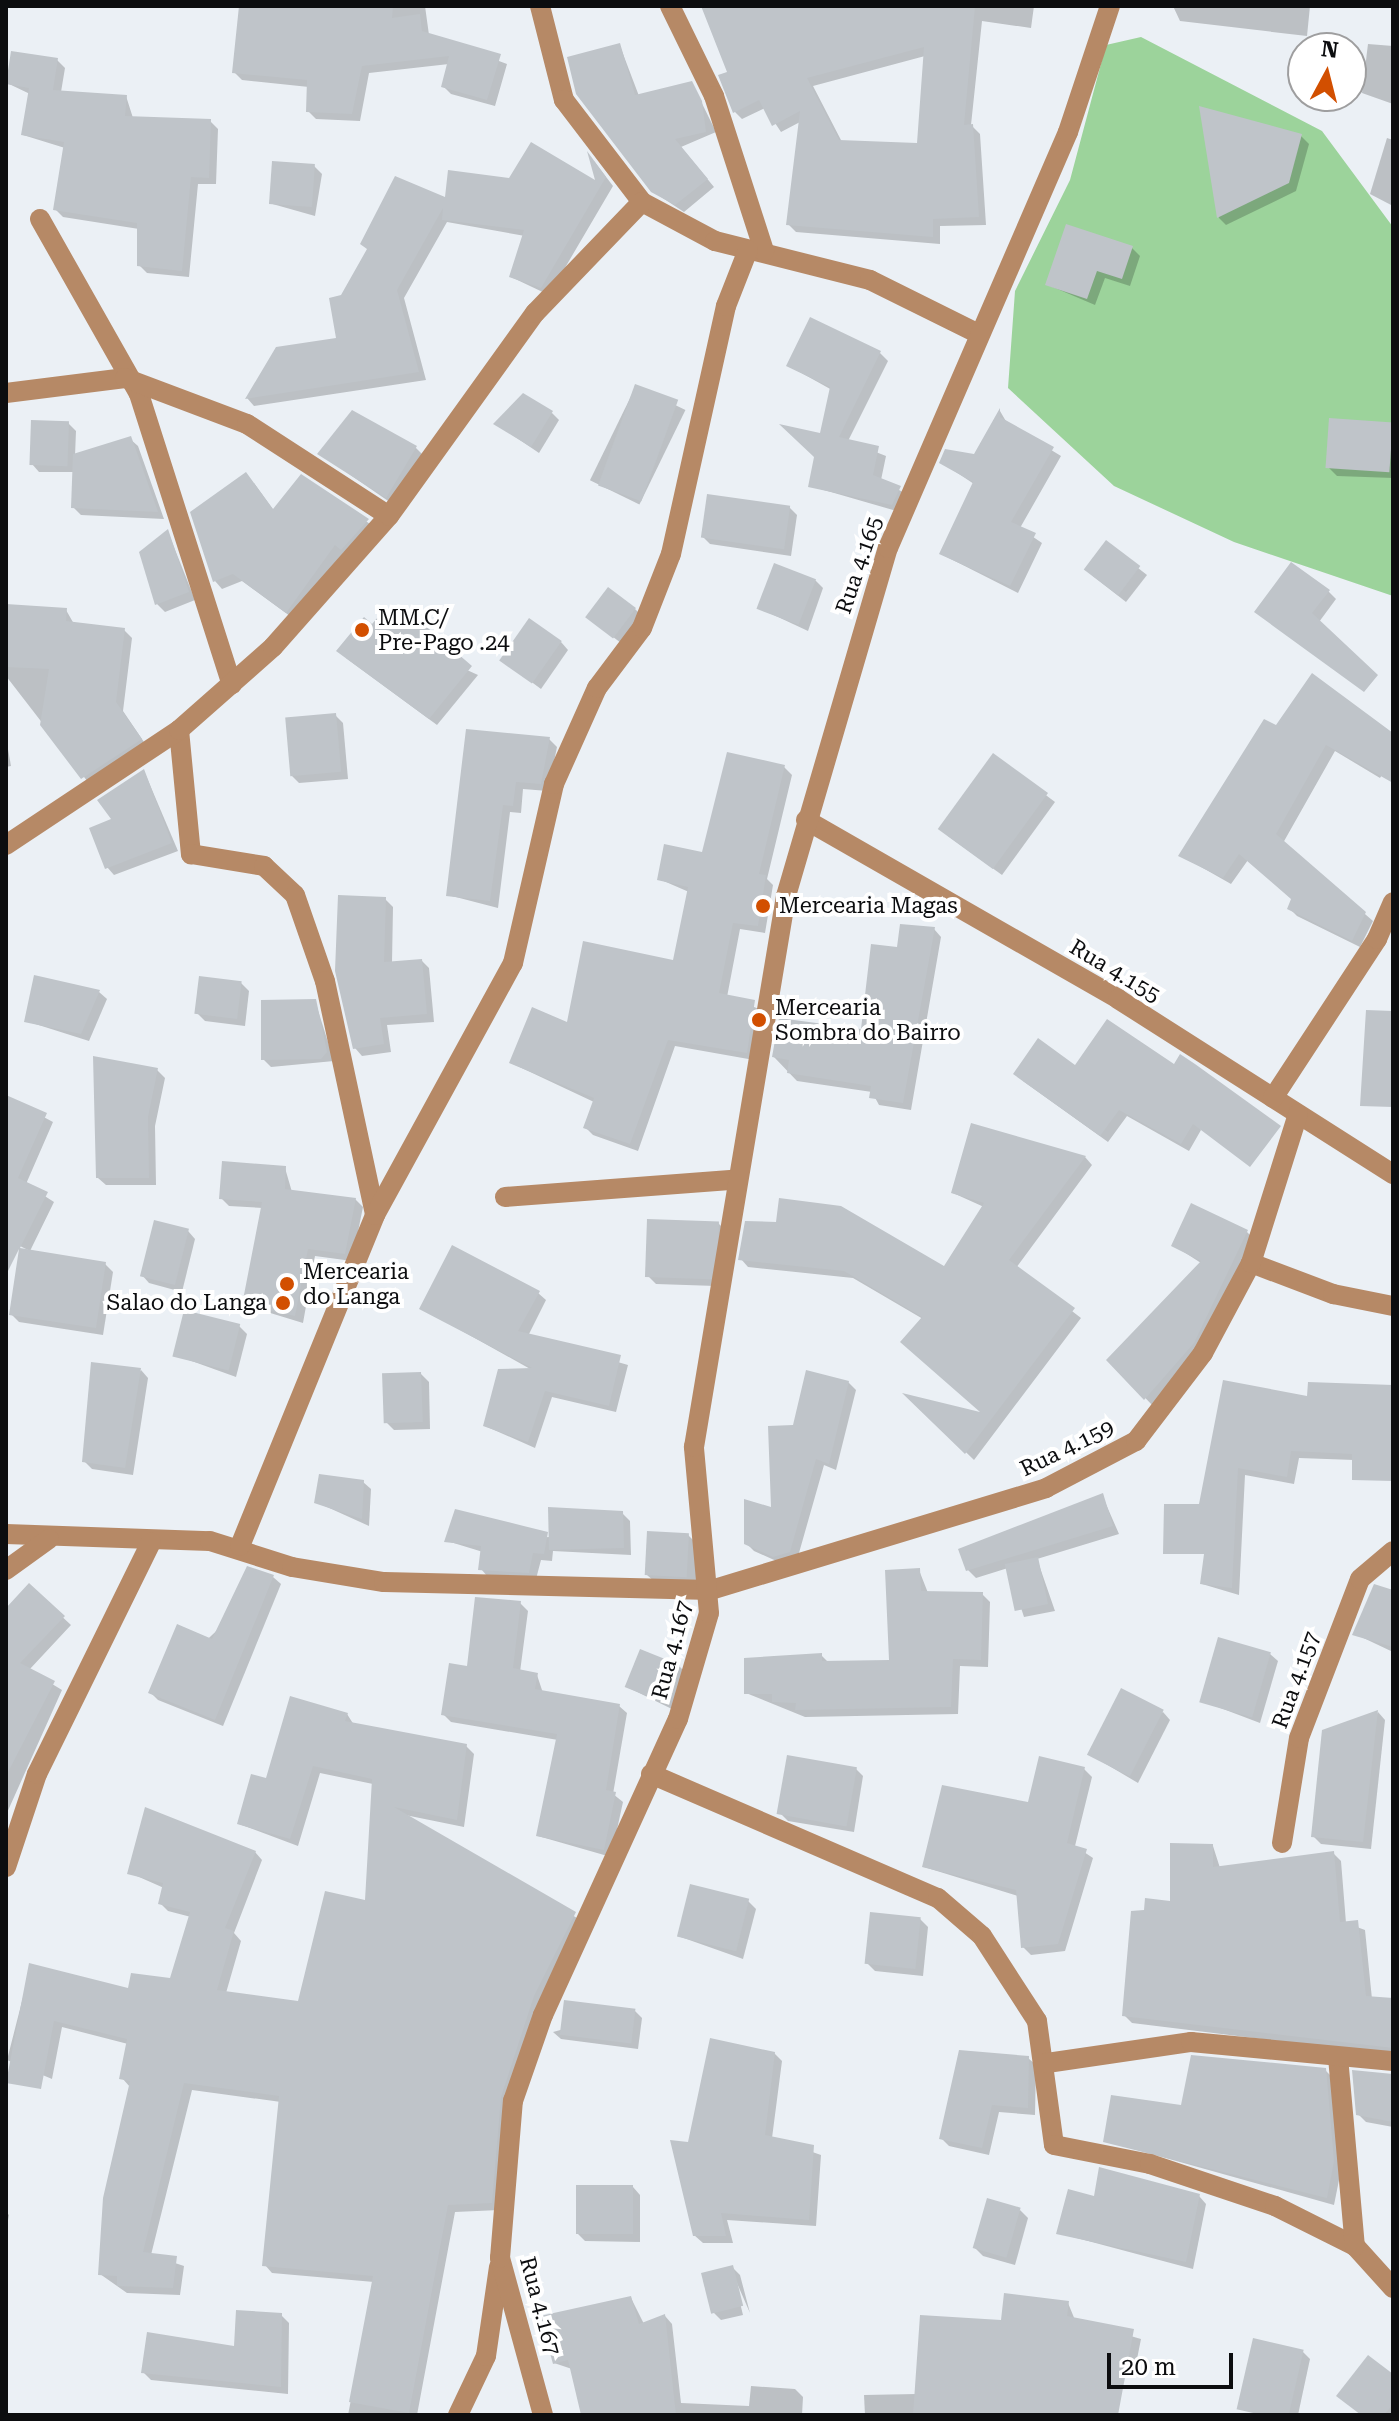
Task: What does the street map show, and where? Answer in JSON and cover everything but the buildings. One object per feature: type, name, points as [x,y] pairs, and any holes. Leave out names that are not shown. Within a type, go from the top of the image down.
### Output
[{"type":"street","points":[[540,6],[564,100],[642,202],[681,227],[756,251],[870,280],[977,333]]},
{"type":"street","points":[[240,1546],[375,1215],[513,963],[554,784],[597,688],[642,628],[671,554],[726,306],[756,251],[714,96],[670,6]]},
{"type":"street","name":"Rua 4.165","points":[[806,820],[888,548],[977,333],[1073,120],[1110,6]]},
{"type":"street","points":[[6,845],[179,730],[232,685],[389,516],[535,313],[642,202]]},
{"type":"street","points":[[40,219],[125,378],[139,394],[232,685]]},
{"type":"street","points":[[6,393],[125,378],[247,424],[389,516]]},
{"type":"street","points":[[179,730],[191,854],[264,866],[295,895],[325,981],[375,1215]]},
{"type":"street","name":"Rua 4.155","points":[[806,820],[1273,1098],[1393,1174]]},
{"type":"street","name":"Rua 4.167","points":[[543,2415],[500,2258],[507,2149],[522,2068],[697,1664],[711,1590],[694,1447],[733,1180],[806,820]]},
{"type":"street","points":[[1273,1098],[1377,939],[1393,902]]},
{"type":"street","name":"Rua 4.159","points":[[6,1534],[49,1539],[240,1546],[292,1567],[384,1582],[711,1590],[1046,1488],[1136,1441],[1203,1353],[1251,1263],[1298,1114]]},
{"type":"street","points":[[505,1197],[733,1180]]},
{"type":"street","points":[[1251,1263],[1333,1294],[1393,1306]]},
{"type":"street","points":[[6,1570],[49,1539]]},
{"type":"street","points":[[6,1867],[49,1747],[151,1542]]},
{"type":"street","name":"Rua 4.157","points":[[1282,1843],[1299,1738],[1360,1579],[1393,1551]]},
{"type":"street","points":[[651,1774],[938,1898],[982,1936],[1016,1979],[1047,2063],[1054,2145],[1206,2182],[1355,2246],[1393,2288]]},
{"type":"street","points":[[1047,2063],[1191,2042],[1393,2061]]},
{"type":"street","points":[[1338,2057],[1355,2246]]},
{"type":"street","points":[[458,2415],[486,2356],[500,2258]]},
{"type":"green space","points":[[1141,37],[1322,131],[1393,227],[1393,596],[1234,542],[1114,486],[1008,388],[1015,291],[1070,180],[1106,45]]},
{"type":"place","name":"MM.C/ Pre-Pago .24","points":[[362,630]]},
{"type":"place","name":"Mercearia Magas","points":[[763,906]]},
{"type":"place","name":"Mercearia Sombra do Bairro","points":[[759,1020]]},
{"type":"place","name":"Mercearia do Langa","points":[[287,1284]]},
{"type":"place","name":"Salao do Langa","points":[[283,1303]]}]
